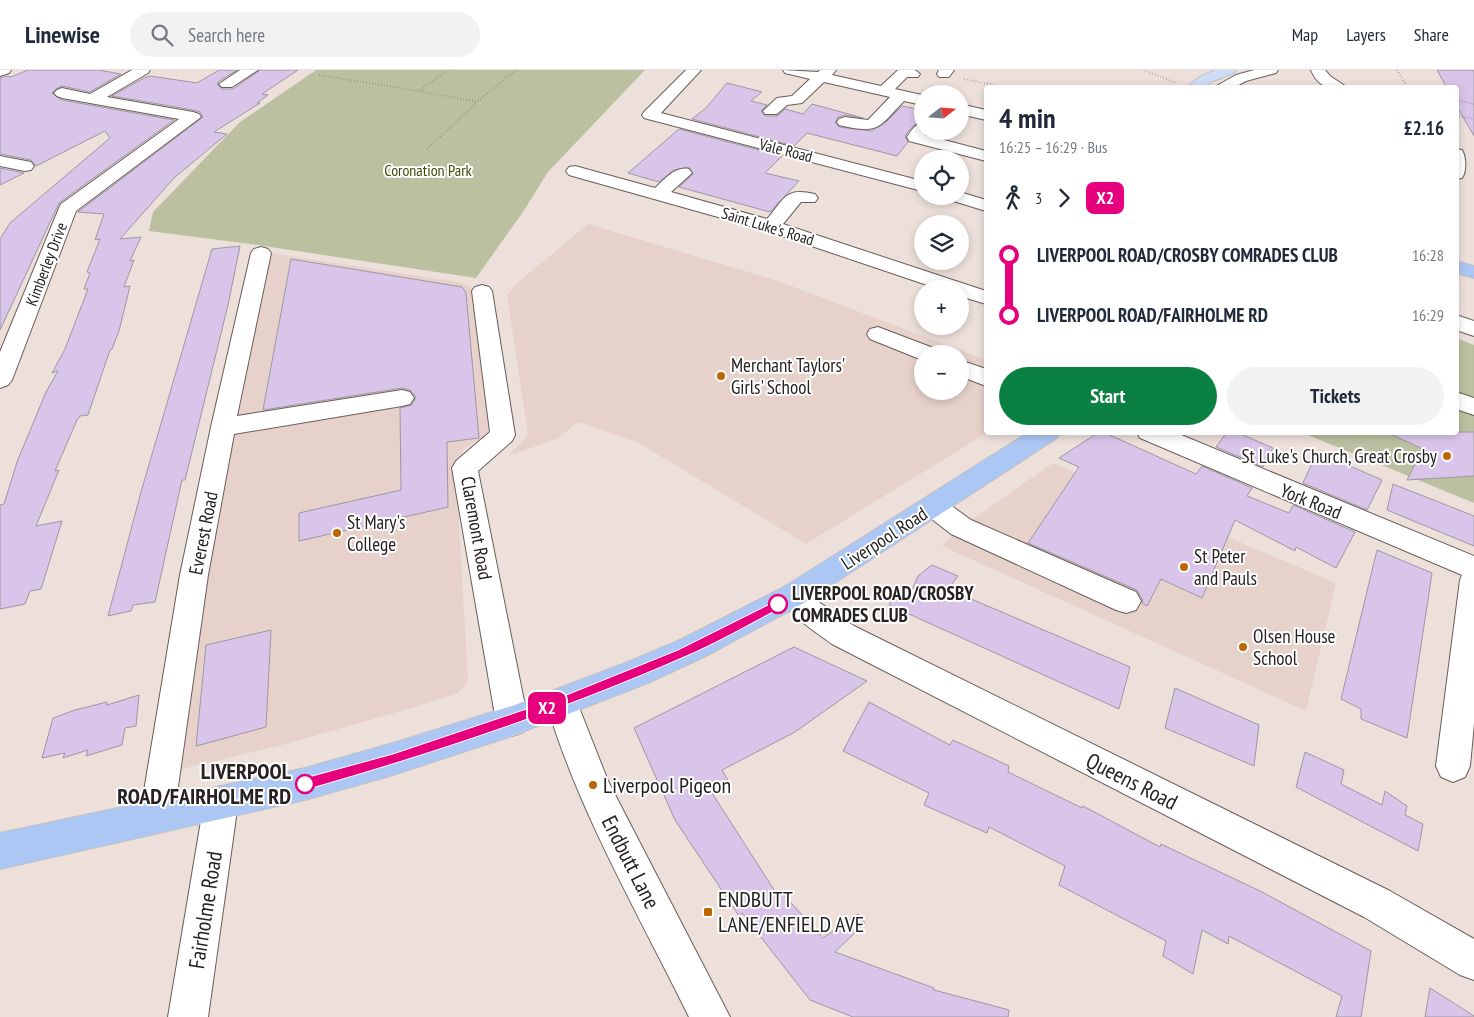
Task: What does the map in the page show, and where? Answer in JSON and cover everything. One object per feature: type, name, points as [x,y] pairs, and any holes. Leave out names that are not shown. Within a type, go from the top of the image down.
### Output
[{"type":"highway","name":"Liverpool Road","points":[[0,850],[305,784],[384,762],[512,721],[562,702],[682,653],[794,595],[1043,435]]},
{"type":"main road","points":[[1188,85],[1229,70]]},
{"type":"street","points":[[0,72],[4,70]]},
{"type":"street","points":[[62,93],[92,99],[143,70]]},
{"type":"street","points":[[227,84],[251,70]]},
{"type":"street","name":"Vale Road","points":[[694,70],[650,115],[914,184]]},
{"type":"street","points":[[790,70],[825,73],[914,98]]},
{"type":"street","points":[[1226,85],[1241,78],[1271,70]]},
{"type":"street","points":[[1318,70],[1320,75],[1334,85]]},
{"type":"street","points":[[885,91],[904,72],[913,74]]},
{"type":"street","points":[[771,111],[783,100],[797,105],[825,73]]},
{"type":"street","points":[[845,122],[864,125],[874,124],[901,95]]},
{"type":"street","name":"Kimberley Drive","points":[[0,380],[68,208],[193,117],[92,99]]},
{"type":"street","points":[[969,111],[984,115]]},
{"type":"street","points":[[926,140],[984,155]]},
{"type":"street","points":[[0,161],[25,166]]},
{"type":"street","name":"Saint Luke's Road","points":[[575,171],[771,226],[933,280]]},
{"type":"street","points":[[658,194],[683,173]]},
{"type":"street","points":[[1459,175],[1474,180]]},
{"type":"street","points":[[771,226],[796,196],[809,198]]},
{"type":"street","points":[[969,200],[984,205]]},
{"type":"street","name":"Everest Road","points":[[157,816],[194,575],[223,427],[261,253]]},
{"type":"street","name":"Claremont Road","points":[[482,292],[502,435],[465,468],[512,721]]},
{"type":"street","name":"Saint Luke's Road","points":[[969,292],[984,297]]},
{"type":"street","points":[[1459,323],[1474,329]]},
{"type":"street","points":[[878,334],[914,348]]},
{"type":"street","points":[[969,370],[984,377]]},
{"type":"street","points":[[223,427],[402,398]]},
{"type":"street","points":[[1459,401],[1474,407]]},
{"type":"street","name":"York Road","points":[[1156,435],[1474,568]]},
{"type":"street","points":[[933,506],[962,527],[1126,601]]},
{"type":"street","points":[[1453,766],[1474,580]]},
{"type":"street","name":"Queens Road","points":[[794,595],[810,612],[843,635],[1377,904],[1474,961]]},
{"type":"street","name":"Endbutt Lane","points":[[562,702],[572,739],[590,781],[710,1017]]},
{"type":"street","name":"Fairholme Road","points":[[188,1017],[222,803]]},
{"type":"path","points":[[419,91],[448,70]]},
{"type":"path","points":[[427,149],[477,102],[516,70]]},
{"type":"path","points":[[1144,70],[1182,85]]},
{"type":"path","points":[[1397,70],[1406,85]]},
{"type":"path","points":[[319,75],[477,102]]},
{"type":"path","points":[[1459,101],[1474,104]]},
{"type":"path","points":[[1459,116],[1474,119]]},
{"type":"shaded area","name":"Merchant Taylors' Girls' School","points":[[588,224],[778,281],[914,333],[914,335],[920,335],[947,345],[914,345],[914,400],[969,400],[969,354],[984,359],[984,435],[806,544],[637,442],[578,422],[557,439],[508,456],[528,435],[507,295],[516,284]]},
{"type":"shaded area","name":"St Mary's College","points":[[271,253],[458,282],[474,288],[489,436],[465,448],[457,461],[456,469],[468,681],[458,693],[415,707],[286,744],[182,769],[201,593]]},
{"type":"shaded area","name":"Olsen House School","points":[[1053,463],[1336,583],[1306,711],[942,546],[961,527]]},
{"type":"green space","name":"Coronation Park","points":[[316,70],[645,70],[548,172],[523,212],[476,278],[257,245],[149,231],[153,212],[240,122]]},
{"type":"green space","points":[[1459,339],[1474,345],[1474,503],[1308,435],[1459,435]]},
{"type":"building","points":[[28,70],[98,70],[121,74],[90,92],[62,86],[52,93],[62,100],[174,120],[59,203],[0,330],[0,239],[10,223],[110,138],[105,131],[36,166],[31,160],[0,154],[0,78],[11,77]]},
{"type":"building","points":[[219,70],[237,70],[218,82],[222,89],[233,89],[260,70],[298,70],[262,94],[268,95],[257,103],[260,103],[214,132],[227,134],[174,178],[120,239],[141,237],[130,261],[134,260],[124,287],[130,286],[119,331],[110,350],[88,415],[80,416],[77,420],[55,471],[59,470],[36,526],[62,521],[41,589],[30,591],[25,604],[0,609],[0,505],[4,504],[17,462],[46,392],[58,371],[52,373],[65,349],[88,289],[84,289],[90,273],[87,272],[100,239],[95,240],[104,214],[78,212],[203,117],[200,112],[193,110],[112,96],[150,76],[197,83]]},
{"type":"building","points":[[1437,70],[1474,70],[1474,136],[1459,110],[1459,85],[1445,85]]},
{"type":"building","points":[[727,83],[762,92],[751,101],[767,105],[761,111],[765,116],[777,116],[785,109],[803,114],[812,104],[863,118],[845,115],[838,117],[835,123],[839,127],[871,131],[884,124],[902,106],[914,108],[914,126],[905,136],[908,142],[897,156],[807,133],[794,146],[692,119],[706,108]]},
{"type":"building","points":[[679,129],[782,156],[765,173],[799,181],[770,212],[679,187],[693,174],[689,167],[674,170],[659,182],[628,173]]},
{"type":"building","points":[[0,168],[24,173],[0,185]]},
{"type":"building","points":[[240,246],[228,305],[185,480],[182,480],[155,602],[133,605],[131,611],[108,616],[141,492],[212,249]]},
{"type":"building","points":[[291,259],[462,287],[466,293],[479,438],[447,442],[448,507],[299,541],[299,513],[401,490],[400,408],[412,405],[416,397],[410,390],[402,388],[263,410]]},
{"type":"building","name":"St Luke's Church, Great Crosby","points":[[1459,432],[1474,432],[1474,476],[1407,480],[1423,449],[1393,435],[1459,435]]},
{"type":"building","points":[[1094,435],[1110,435],[1196,474],[1202,466],[1252,488],[1247,496],[1289,513],[1293,505],[1355,532],[1336,568],[1296,547],[1295,551],[1235,520],[1202,598],[1161,579],[1147,606],[1142,603],[1143,600],[1137,590],[1028,543],[1079,467],[1059,458]]},
{"type":"building","points":[[1225,435],[1243,435],[1273,448],[1263,467],[1216,447]]},
{"type":"building","points":[[1325,455],[1382,480],[1367,510],[1303,483],[1313,461],[1321,464]]},
{"type":"building","points":[[1393,484],[1474,516],[1474,546],[1387,510]]},
{"type":"building","points":[[1377,550],[1432,573],[1407,738],[1361,719],[1361,709],[1341,699]]},
{"type":"building","points":[[932,565],[958,576],[948,589],[1130,667],[1119,709],[889,605],[898,586],[912,590],[918,576]]},
{"type":"building","points":[[271,630],[266,727],[196,746],[206,645]]},
{"type":"building","points":[[794,647],[867,681],[795,732],[722,770],[729,782],[712,793],[778,896],[782,893],[823,938],[858,914],[865,923],[835,952],[934,988],[934,990],[1009,1010],[1008,1017],[853,1017],[810,1000],[742,913],[739,916],[675,820],[634,728]]},
{"type":"building","points":[[1175,688],[1259,725],[1254,766],[1165,728]]},
{"type":"building","points":[[139,695],[136,726],[125,728],[122,745],[86,756],[88,750],[63,758],[65,753],[42,758],[53,718],[75,710],[107,702],[107,705]]},
{"type":"building","points":[[869,702],[950,745],[953,740],[1009,766],[1008,772],[1082,808],[1083,806],[1160,847],[1161,844],[1262,892],[1371,951],[1361,1017],[1336,1017],[1342,996],[1229,936],[1228,944],[1202,930],[1193,974],[1163,956],[1166,941],[1059,885],[1065,866],[989,827],[987,833],[924,805],[929,793],[843,751]]},
{"type":"building","points":[[1305,752],[1344,770],[1341,784],[1382,805],[1385,791],[1407,806],[1405,815],[1423,824],[1418,851],[1296,787]]},
{"type":"building","points":[[1430,988],[1474,1016],[1474,1017],[1425,1017]]},
{"type":"bus line","name":"X2","points":[[305,784],[393,759],[512,721],[562,702],[682,653],[778,604]]},
{"type":"place","name":"Merchant Taylors' Girls' School","points":[[721,376]]},
{"type":"place","name":"St Luke's Church, Great Crosby","points":[[1447,456]]},
{"type":"place","name":"St Mary's College","points":[[337,533]]},
{"type":"place","name":"St Peter and Pauls","points":[[1184,567]]},
{"type":"place","name":"LIVERPOOL ROAD/CROSBY COMRADES CLUB","points":[[778,604]]},
{"type":"place","name":"Olsen House School","points":[[1243,647]]},
{"type":"place","name":"LIVERPOOL ROAD/FAIRHOLME RD","points":[[305,784]]},
{"type":"place","name":"Liverpool Pigeon","points":[[593,785]]},
{"type":"place","name":"ENDBUTT LANE/ENFIELD AVE","points":[[708,912]]}]
